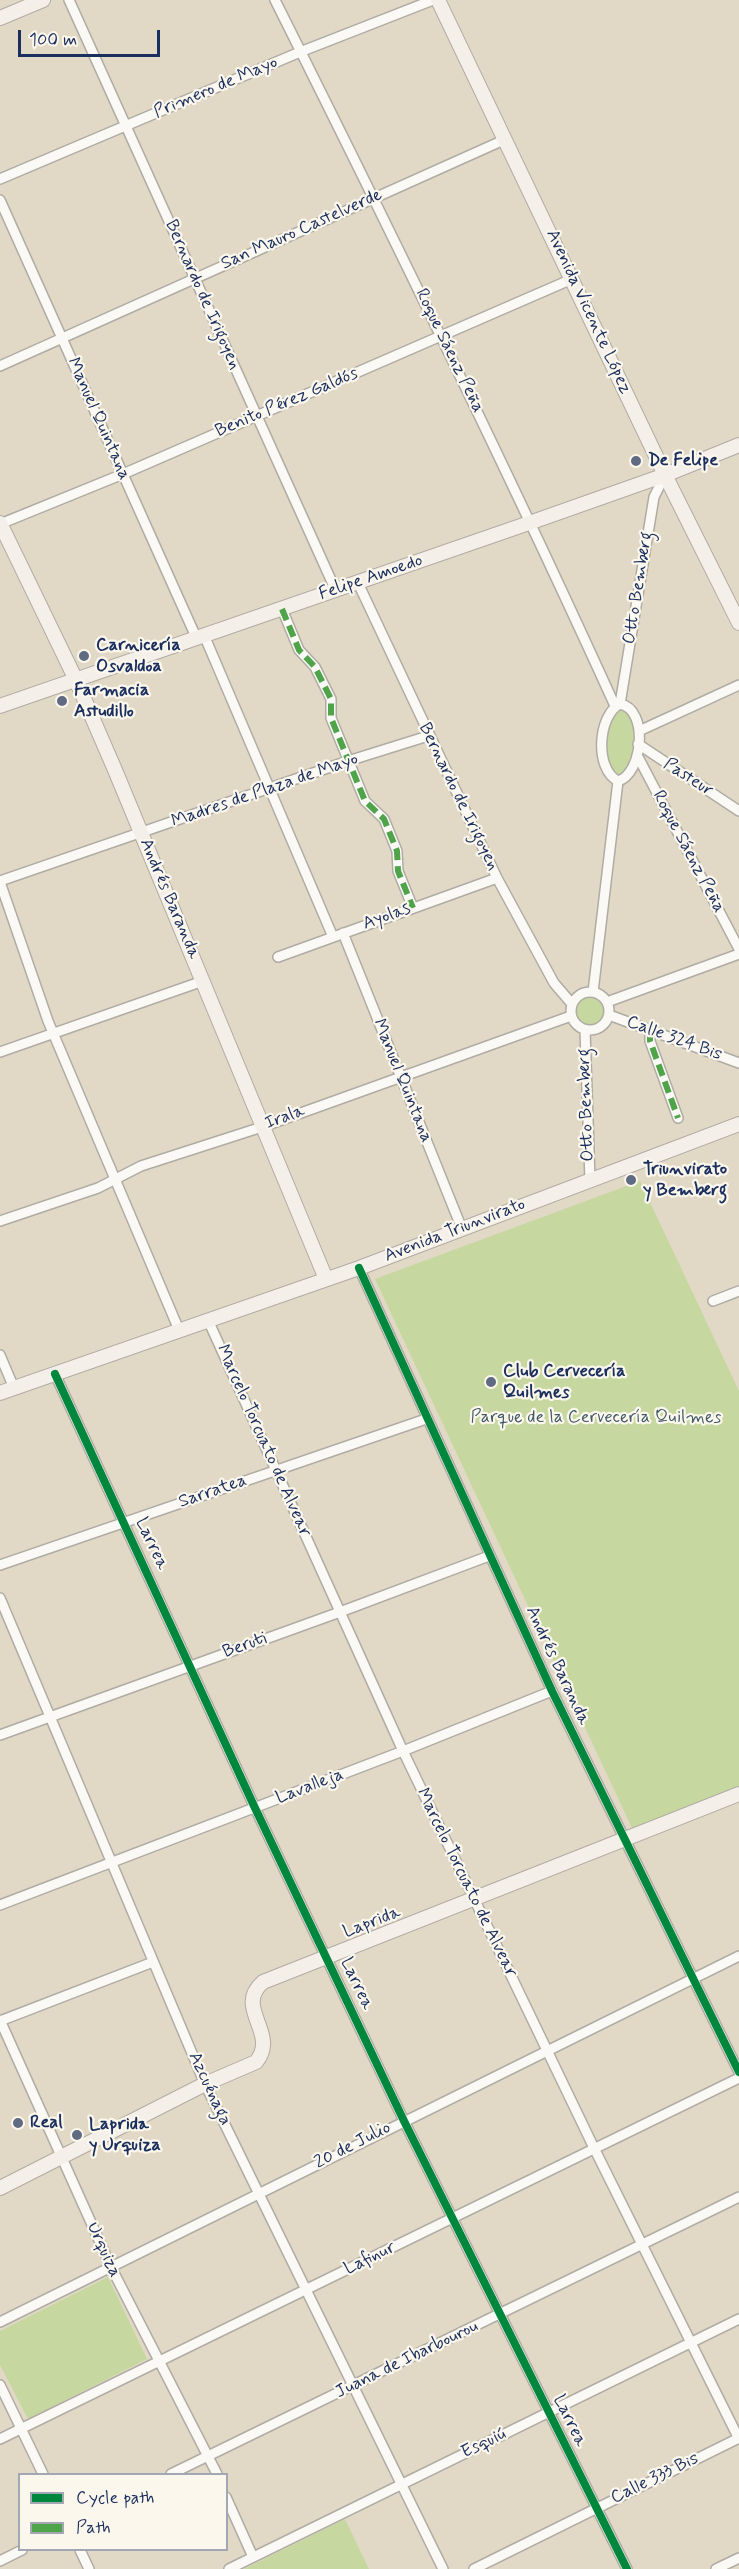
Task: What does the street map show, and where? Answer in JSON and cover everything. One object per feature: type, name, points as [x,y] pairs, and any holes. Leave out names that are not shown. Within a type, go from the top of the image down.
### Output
[{"type":"main road","points":[[0,18],[43,0]]},
{"type":"main road","name":"Avenida Vicente López","points":[[438,0],[665,475],[739,623]]},
{"type":"main road","name":"Felipe Amoedo","points":[[0,706],[532,522],[665,475],[739,445]]},
{"type":"main road","name":"Andrés Baranda","points":[[0,524],[76,680],[326,1279]]},
{"type":"main road","name":"Avenida Triunvirato","points":[[0,1393],[359,1268],[590,1181],[737,1129]]},
{"type":"main road","name":"Laprida","points":[[0,2188],[205,2084],[256,2062],[261,2056],[264,2041],[252,2006],[252,1998],[257,1987],[263,1982],[739,1794]]},
{"type":"street","name":"Bernardo de Irigoyen","points":[[69,0],[336,591]]},
{"type":"street","name":"Roque Sáenz Peña","points":[[274,0],[442,335],[618,705],[627,705],[635,712],[639,731]]},
{"type":"street","name":"Primero de Mayo","points":[[0,179],[300,52],[433,0]]},
{"type":"street","name":"San Mauro Castelverde","points":[[0,366],[506,139]]},
{"type":"street","name":"Manuel Quintana","points":[[0,200],[123,474],[270,788],[333,937]]},
{"type":"street","name":"Benito Pérez Galdós","points":[[0,524],[123,474],[573,279]]},
{"type":"street","name":"Otto Bemberg","points":[[618,781],[605,769],[603,754],[605,727],[611,711],[618,705],[654,497],[665,475]]},
{"type":"street","name":"Bernardo de Irigoyen","points":[[358,583],[428,736],[497,878],[554,983],[572,1004]]},
{"type":"street","points":[[282,609],[299,650],[315,667],[331,699],[331,718],[365,801],[384,819],[397,851],[398,871],[413,908]]},
{"type":"street","points":[[593,992],[618,781],[624,779],[633,770],[639,731],[739,685]]},
{"type":"street","name":"Madres de Plaza de Mayo","points":[[0,882],[348,761],[428,736]]},
{"type":"street","name":"Pasteur","points":[[638,744],[739,811]]},
{"type":"street","name":"Roque Sáenz Peña","points":[[637,754],[739,951]]},
{"type":"street","name":"Ayolas","points":[[278,957],[497,878]]},
{"type":"street","points":[[0,882],[53,1034],[179,1330]]},
{"type":"street","name":"Manuel Quintana","points":[[343,933],[462,1229]]},
{"type":"street","points":[[607,1002],[739,951]]},
{"type":"street","points":[[0,1052],[203,981]]},
{"type":"street","points":[[593,992],[604,997],[607,1002],[609,1015],[603,1025],[591,1030],[579,1027],[571,1016],[572,1004],[580,994],[593,992]]},
{"type":"street","name":"Calle 324 Bis","points":[[609,1015],[739,1063]]},
{"type":"street","name":"Irala","points":[[0,1221],[98,1188],[141,1166],[262,1127],[571,1016]]},
{"type":"street","name":"Otto Bemberg","points":[[585,1030],[590,1181]]},
{"type":"street","points":[[650,1030],[650,1041],[678,1118]]},
{"type":"street","name":"Andrés Baranda","points":[[359,1268],[552,1691],[739,2072]]},
{"type":"street","points":[[713,1301],[739,1291]]},
{"type":"street","name":"Marcelo Torcuato de Alvear","points":[[208,1320],[403,1751],[594,2148],[739,2438]]},
{"type":"street","points":[[0,1355],[14,1388]]},
{"type":"street","name":"Larrea","points":[[55,1374],[255,1808],[404,2121],[627,2569]]},
{"type":"street","name":"Sarratea","points":[[0,1566],[426,1419]]},
{"type":"street","name":"Beruti","points":[[0,1735],[489,1556]]},
{"type":"street","name":"Azcuénaga","points":[[0,1598],[205,2084],[443,2569]]},
{"type":"street","name":"Lavalleja","points":[[0,1905],[403,1751],[552,1691]]},
{"type":"street","name":"20 de Julio","points":[[0,2322],[739,1956]]},
{"type":"street","points":[[0,2020],[153,1962]]},
{"type":"street","name":"Urquiza","points":[[0,2020],[111,2267],[216,2473]]},
{"type":"street","name":"Lafinur","points":[[0,2439],[739,2078]]},
{"type":"street","name":"Juana de Ibarbourou","points":[[175,2473],[739,2197]]},
{"type":"street","name":"Esquiú","points":[[229,2569],[739,2319]]},
{"type":"street","points":[[0,2385],[42,2473]]},
{"type":"street","name":"Calle 333 Bis","points":[[474,2569],[739,2438]]},
{"type":"street","points":[[228,2501],[253,2557]]},
{"type":"street","points":[[0,2560],[20,2551]]},
{"type":"street","points":[[80,2551],[89,2569]]},
{"type":"street","points":[[716,2569],[739,2558]]},
{"type":"green space","points":[[620,708],[630,713],[636,730],[630,768],[618,778],[612,774],[607,739],[610,722]]},
{"type":"green space","points":[[590,995],[601,1000],[606,1011],[601,1022],[590,1027],[579,1022],[574,1011],[579,1000]]},
{"type":"green space","name":"Parque de la Cervecería Quilmes","points":[[640,1181],[739,1391],[739,1786],[633,1830],[375,1279]]},
{"type":"green space","points":[[108,2277],[147,2359],[28,2419],[0,2365],[0,2331]]},
{"type":"green space","points":[[345,2519],[369,2569],[244,2569]]},
{"type":"marked path","points":[[282,609],[299,650],[315,667],[331,699],[331,718],[365,801],[384,819],[397,851],[398,871],[413,908]]},
{"type":"marked path","points":[[650,1030],[650,1041],[678,1118]]},
{"type":"cycle path","points":[[359,1268],[552,1691],[739,2072]]},
{"type":"cycle path","points":[[55,1374],[255,1808],[404,2121],[627,2569]]},
{"type":"place","name":"De Felipe","points":[[636,461]]},
{"type":"place","name":"Carnicería Osvaldoa","points":[[84,656]]},
{"type":"place","name":"Farmacia Astudillo","points":[[62,701]]},
{"type":"place","name":"Triunvirato y Bemberg","points":[[631,1180]]},
{"type":"place","name":"Club Cervecería Quilmes","points":[[491,1382]]},
{"type":"place","name":"Real","points":[[18,2123]]},
{"type":"place","name":"Laprida y Urquiza","points":[[77,2135]]}]
